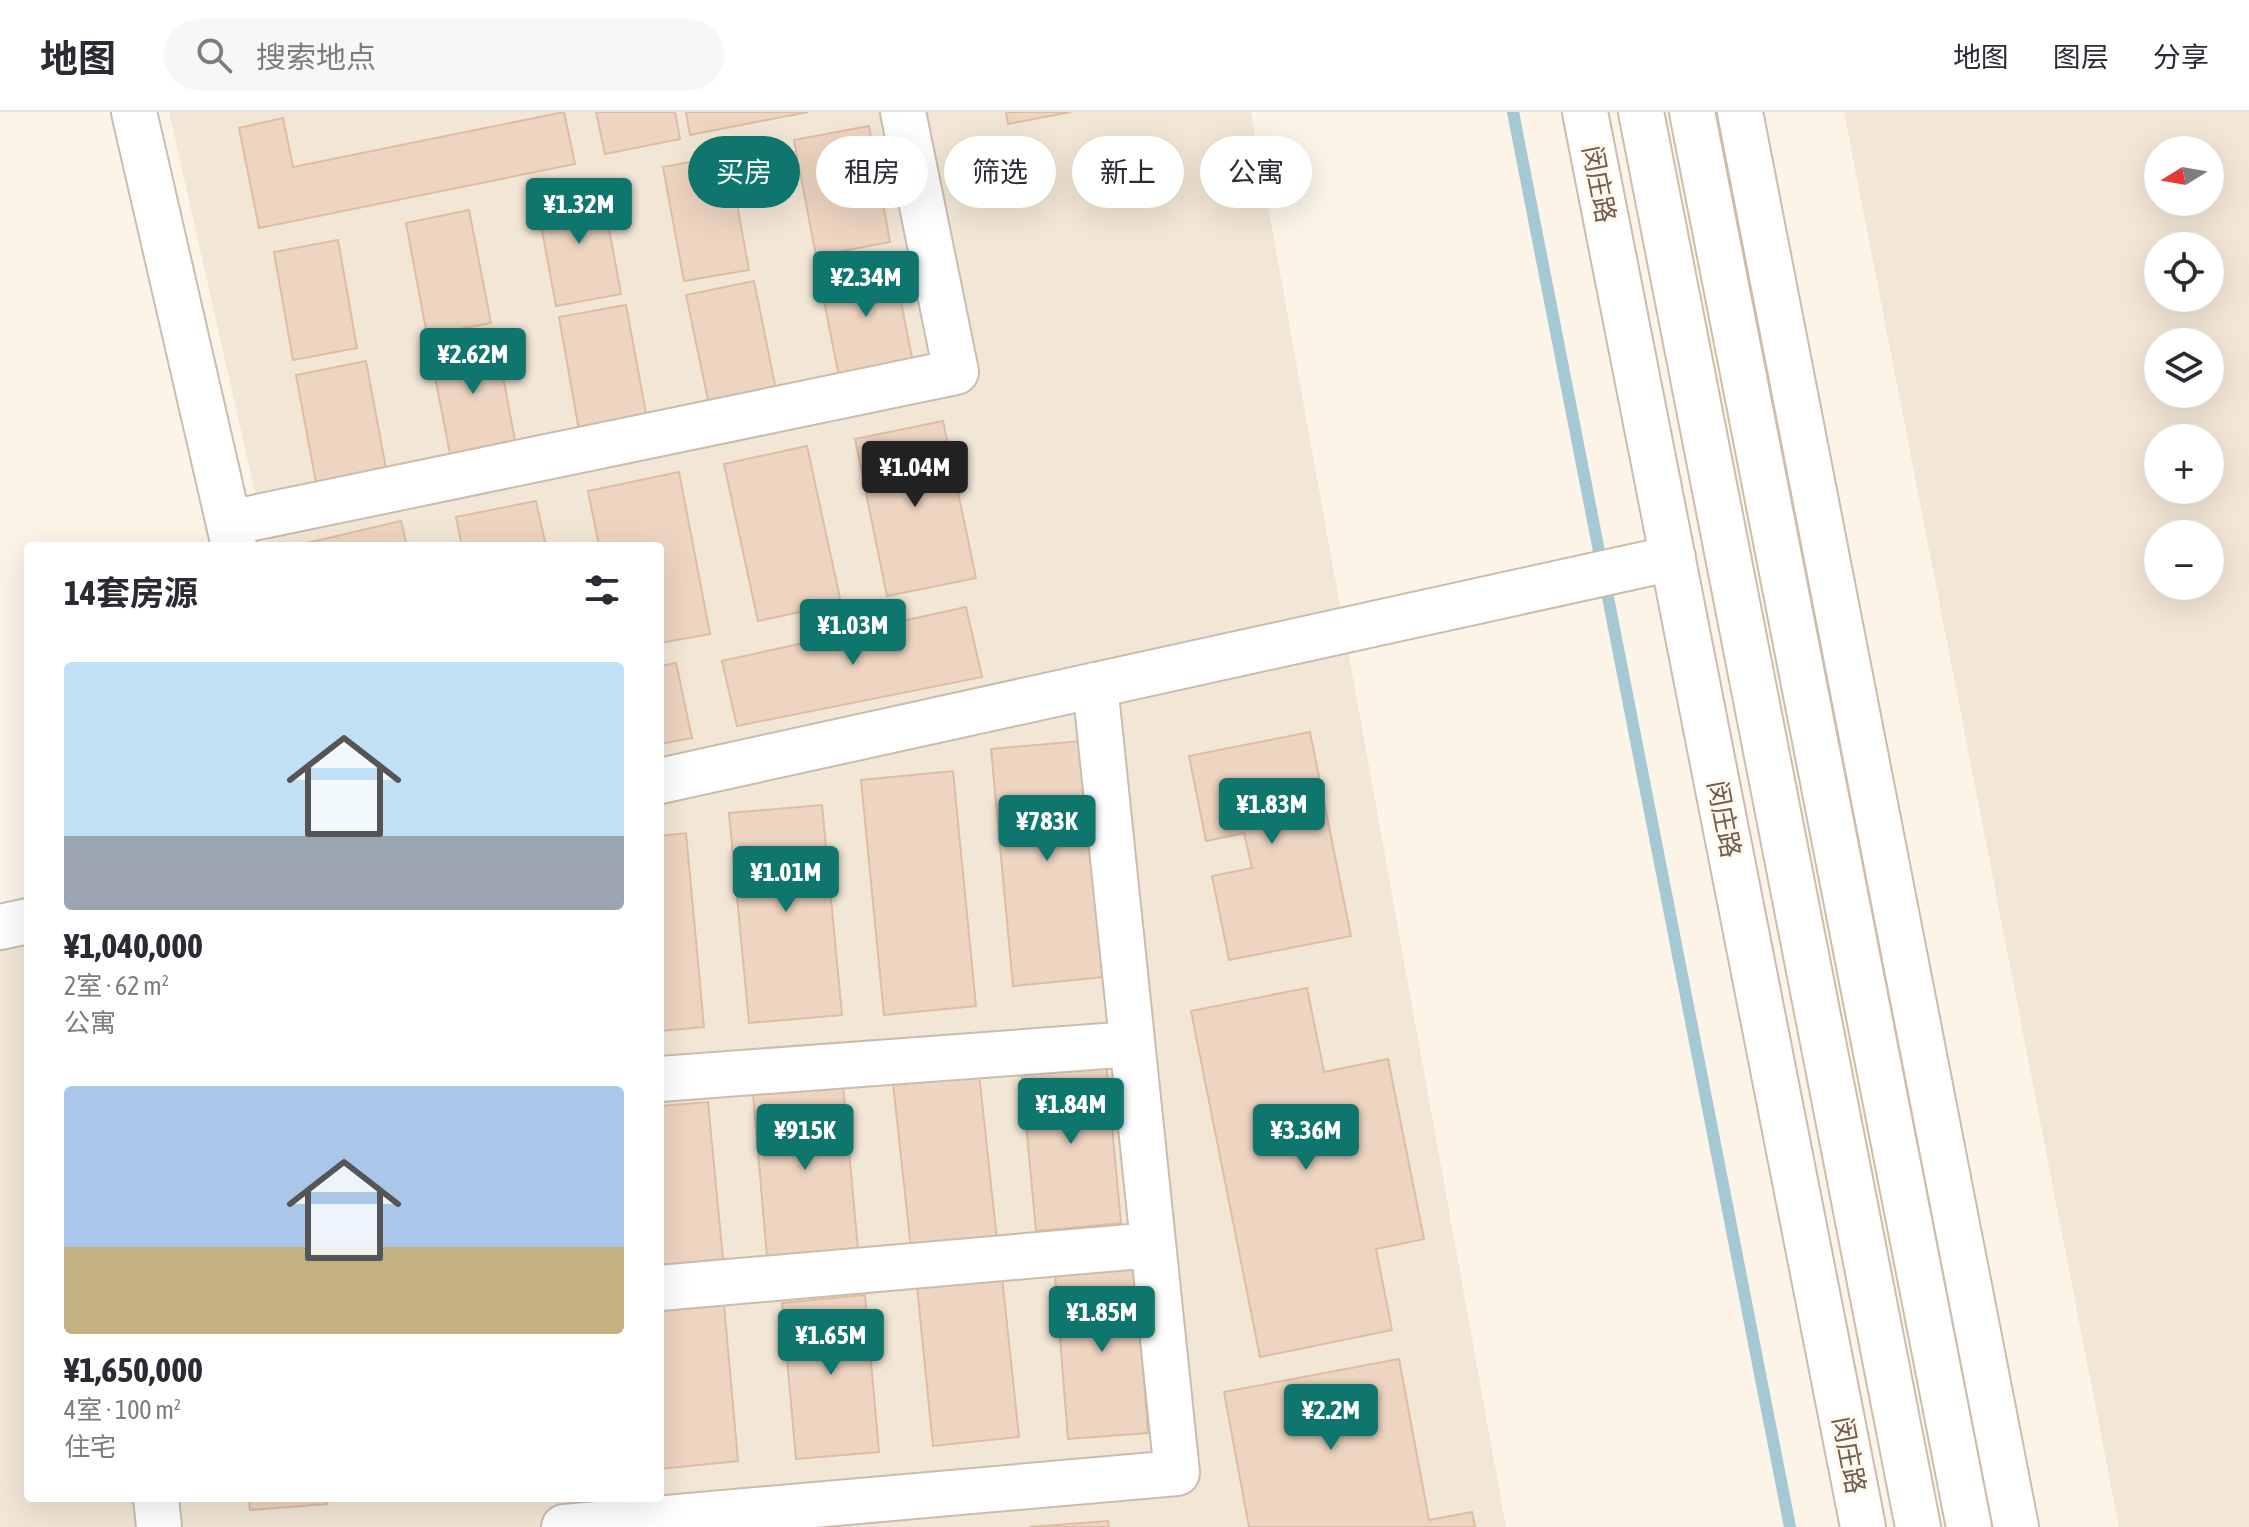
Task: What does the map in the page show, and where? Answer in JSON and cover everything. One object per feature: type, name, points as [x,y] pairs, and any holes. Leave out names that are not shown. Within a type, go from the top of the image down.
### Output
[{"type":"street","points":[[134,112],[232,534],[956,372],[903,112]]},
{"type":"street","name":"闵庄路","points":[[1585,112],[1863,1527]]},
{"type":"street","name":"闵庄路","points":[[1641,112],[1918,1527]]},
{"type":"street","points":[[1692,112],[1969,1527]]},
{"type":"street","points":[[1740,112],[2016,1527]]},
{"type":"street","points":[[664,780],[1673,558]]},
{"type":"street","points":[[564,1527],[1177,1473],[1095,685]]},
{"type":"street","points":[[0,927],[24,922]]},
{"type":"street","points":[[664,1079],[1132,1044]]},
{"type":"street","points":[[664,1288],[1153,1245]]},
{"type":"street","points":[[156,1502],[159,1527]]},
{"type":"shaded area","points":[[169,112],[1251,112],[1255,136],[1200,136],[1200,208],[1268,208],[1506,1527],[0,1527],[0,911],[24,906],[24,1502],[664,1502],[664,542],[266,542]]},
{"type":"shaded area","points":[[1844,112],[2249,112],[2249,1527],[2119,1527]]},
{"type":"building","points":[[564,112],[575,164],[259,228],[239,128],[283,118],[293,167]]},
{"type":"building","points":[[596,112],[675,112],[680,139],[605,154]]},
{"type":"building","points":[[686,112],[808,112],[690,135]]},
{"type":"building","points":[[1006,112],[1071,112],[1008,124]]},
{"type":"building","points":[[869,126],[871,136],[816,136],[816,208],[884,208],[890,242],[816,256],[800,172],[800,139]]},
{"type":"building","points":[[688,162],[688,208],[738,208],[749,270],[684,281],[663,167]]},
{"type":"building","points":[[601,185],[621,294],[556,306],[536,198]]},
{"type":"building","points":[[469,210],[491,323],[427,335],[406,223]]},
{"type":"building","points":[[338,240],[357,348],[293,360],[274,252]]},
{"type":"building","points":[[892,255],[914,368],[840,382],[818,270]]},
{"type":"building","points":[[754,281],[777,395],[710,409],[686,295]]},
{"type":"building","points":[[626,305],[648,424],[580,436],[559,317]]},
{"type":"building","points":[[495,333],[516,446],[451,459],[429,346]]},
{"type":"building","points":[[366,361],[387,474],[317,488],[296,375]]},
{"type":"building","points":[[943,421],[976,578],[887,596],[855,439]]},
{"type":"building","points":[[807,446],[841,603],[758,621],[724,464]]},
{"type":"building","points":[[679,472],[710,634],[664,642],[664,542],[598,542],[588,491]]},
{"type":"building","points":[[536,501],[545,542],[461,542],[456,517]]},
{"type":"building","points":[[401,521],[406,542],[311,542]]},
{"type":"building","points":[[966,607],[982,677],[737,726],[722,661]]},
{"type":"building","points":[[676,663],[692,738],[664,743],[664,665]]},
{"type":"building","points":[[1310,732],[1351,936],[1229,960],[1212,876],[1252,868],[1244,833],[1206,841],[1189,756]]},
{"type":"building","points":[[1081,741],[1103,977],[1013,986],[991,749]]},
{"type":"building","points":[[953,771],[976,1006],[884,1015],[861,780]]},
{"type":"building","points":[[822,805],[842,1015],[749,1023],[729,813]]},
{"type":"building","points":[[686,833],[704,1027],[664,1031],[664,836]]},
{"type":"building","points":[[1307,988],[1324,1072],[1388,1059],[1424,1239],[1376,1249],[1392,1330],[1260,1357],[1191,1011]]},
{"type":"building","points":[[1106,1062],[1121,1223],[1036,1231],[1021,1070]]},
{"type":"building","points":[[979,1074],[997,1240],[911,1249],[893,1083]]},
{"type":"building","points":[[843,1086],[858,1249],[767,1257],[753,1094]]},
{"type":"building","points":[[708,1102],[723,1259],[664,1265],[664,1106]]},
{"type":"building","points":[[1135,1268],[1148,1433],[1068,1439],[1055,1274]]},
{"type":"building","points":[[1002,1277],[1019,1437],[933,1446],[917,1286]]},
{"type":"building","points":[[865,1295],[879,1452],[796,1459],[782,1303]]},
{"type":"building","points":[[724,1305],[738,1461],[664,1469],[664,1311]]},
{"type":"building","points":[[1399,1359],[1429,1520],[1472,1512],[1475,1527],[1249,1527],[1224,1392]]},
{"type":"building","points":[[249,1502],[327,1502],[327,1504],[250,1510]]},
{"type":"building","points":[[1108,1521],[1109,1527],[1029,1527]]},
{"type":"waterway","points":[[1513,112],[1790,1527]]}]
